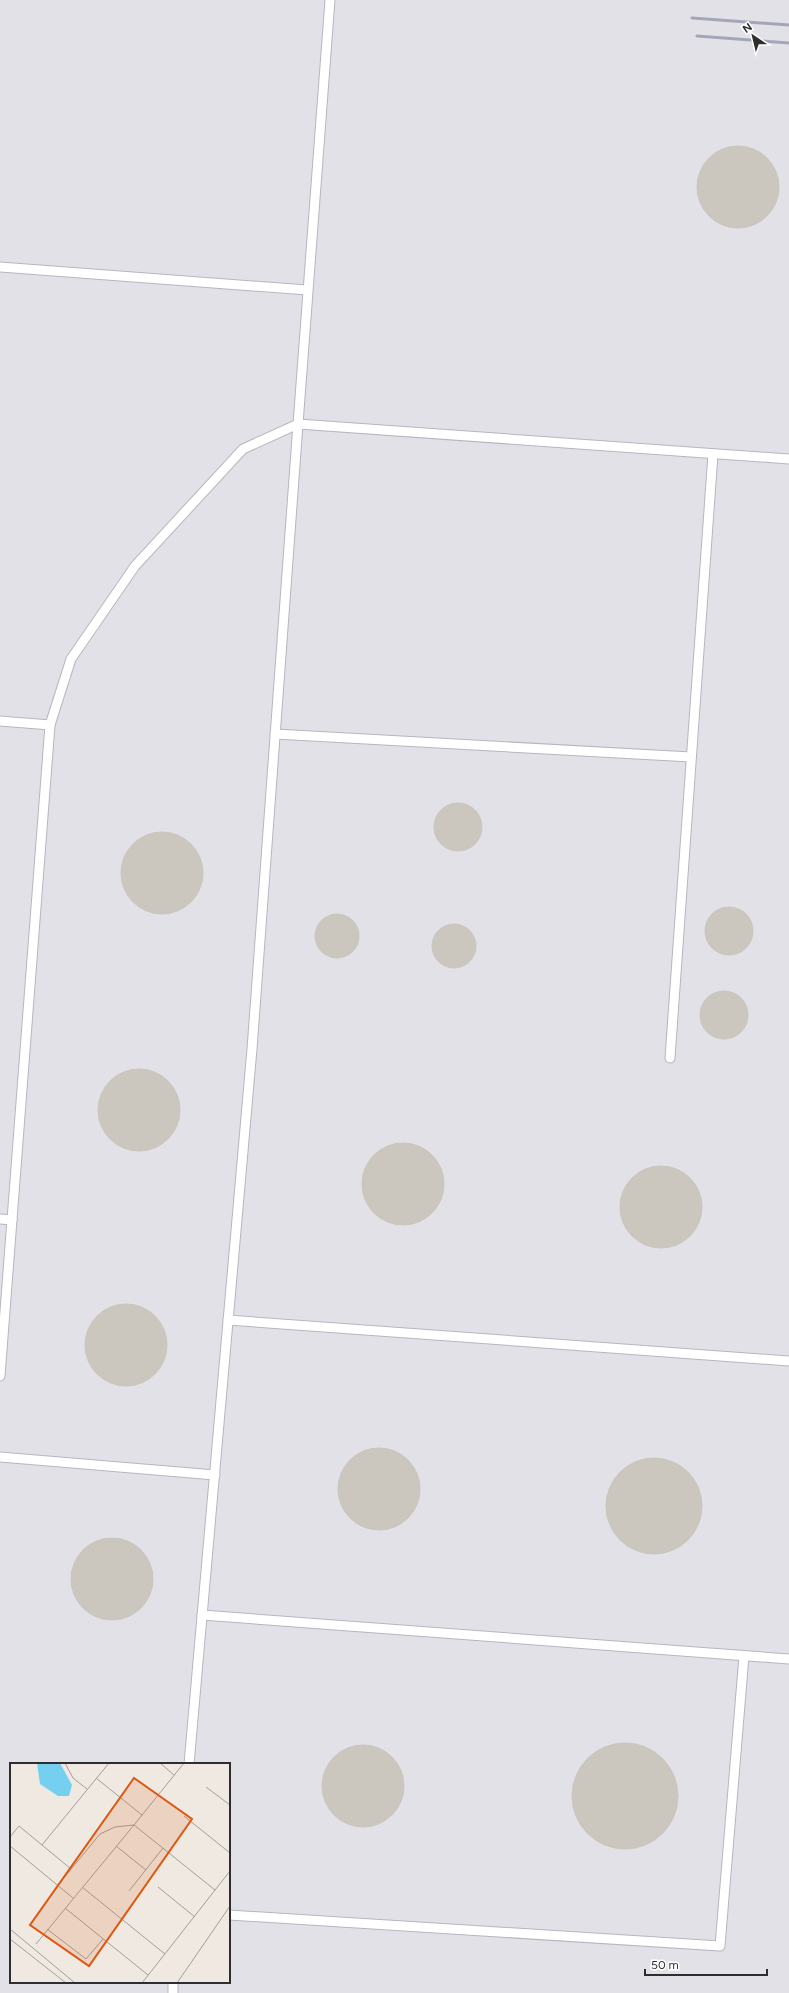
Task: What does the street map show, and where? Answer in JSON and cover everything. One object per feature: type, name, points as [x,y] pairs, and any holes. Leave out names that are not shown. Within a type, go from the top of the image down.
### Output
[{"type":"lane","points":[[189,1763],[252,1049],[307,290],[330,0]]},
{"type":"lane","points":[[0,267],[307,290]]},
{"type":"lane","points":[[0,1376],[50,725],[71,659],[135,566],[243,449],[298,424],[789,459]]},
{"type":"lane","points":[[670,1058],[713,454]]},
{"type":"lane","points":[[0,721],[50,725]]},
{"type":"lane","points":[[275,734],[691,757]]},
{"type":"lane","points":[[0,1219],[12,1220]]},
{"type":"lane","points":[[228,1320],[789,1361]]},
{"type":"lane","points":[[0,1457],[215,1474]]},
{"type":"lane","points":[[202,1615],[789,1659]]},
{"type":"lane","points":[[230,1915],[720,1946],[744,1656]]},
{"type":"shaded area","points":[[0,0],[789,0],[789,1993],[0,1993]]},
{"type":"building","points":[[738,146],[754,150],[767,158],[775,171],[779,187],[775,203],[767,216],[754,224],[738,228],[722,224],[709,216],[701,203],[697,187],[701,171],[709,158],[722,150]]},
{"type":"building","points":[[458,803],[467,805],[475,810],[480,818],[482,827],[480,836],[475,844],[467,849],[458,851],[449,849],[441,844],[436,836],[434,827],[436,818],[441,810],[449,805]]},
{"type":"building","points":[[162,832],[178,836],[191,844],[199,857],[203,873],[199,889],[191,902],[178,910],[162,914],[146,910],[133,902],[125,889],[121,873],[125,857],[133,844],[146,836]]},
{"type":"building","points":[[724,907],[734,907],[746,914],[753,926],[753,936],[746,948],[734,955],[724,955],[716,951],[709,944],[705,936],[705,926],[709,918],[716,911]]},
{"type":"building","points":[[337,914],[349,918],[355,924],[359,936],[355,948],[349,954],[337,958],[325,954],[319,948],[315,936],[319,924],[325,918]]},
{"type":"building","points":[[450,924],[458,924],[470,930],[476,942],[476,950],[470,962],[458,968],[450,968],[438,962],[432,950],[432,942],[438,930]]},
{"type":"building","points":[[724,991],[733,993],[741,998],[746,1006],[748,1015],[746,1024],[741,1032],[733,1037],[724,1039],[715,1037],[707,1032],[702,1024],[700,1015],[702,1006],[707,998],[715,993]]},
{"type":"building","points":[[139,1069],[155,1073],[168,1081],[176,1094],[180,1110],[176,1126],[168,1139],[155,1147],[139,1151],[123,1147],[110,1139],[102,1126],[98,1110],[102,1094],[110,1081],[123,1073]]},
{"type":"building","points":[[403,1143],[419,1147],[432,1155],[440,1168],[444,1184],[440,1200],[432,1213],[419,1221],[403,1225],[387,1221],[374,1213],[366,1200],[362,1184],[366,1168],[374,1155],[387,1147]]},
{"type":"building","points":[[661,1166],[677,1170],[690,1178],[698,1191],[702,1207],[698,1223],[690,1236],[677,1244],[661,1248],[645,1244],[632,1236],[624,1223],[620,1207],[624,1191],[632,1178],[645,1170]]},
{"type":"building","points":[[126,1304],[142,1308],[155,1316],[163,1329],[167,1345],[163,1361],[155,1374],[142,1382],[126,1386],[110,1382],[97,1374],[89,1361],[85,1345],[89,1329],[97,1316],[110,1308]]},
{"type":"building","points":[[379,1448],[395,1452],[408,1460],[416,1473],[420,1489],[416,1505],[408,1518],[395,1526],[379,1530],[363,1526],[350,1518],[342,1505],[338,1489],[342,1473],[350,1460],[363,1452]]},
{"type":"building","points":[[654,1458],[672,1461],[688,1472],[699,1488],[702,1506],[699,1524],[688,1540],[672,1551],[654,1554],[636,1551],[620,1540],[609,1524],[606,1506],[609,1488],[620,1472],[636,1461]]},
{"type":"building","points":[[112,1538],[128,1542],[141,1550],[149,1563],[153,1579],[149,1595],[141,1608],[128,1616],[112,1620],[96,1616],[83,1608],[75,1595],[71,1579],[75,1563],[83,1550],[96,1542]]},
{"type":"building","points":[[625,1743],[645,1747],[662,1759],[674,1776],[678,1796],[674,1816],[662,1833],[645,1845],[625,1849],[605,1845],[588,1833],[576,1816],[572,1796],[576,1776],[588,1759],[605,1747]]},
{"type":"building","points":[[363,1745],[379,1749],[392,1757],[400,1770],[404,1786],[400,1802],[392,1815],[379,1823],[363,1827],[347,1823],[334,1815],[326,1802],[322,1786],[326,1770],[334,1757],[347,1749]]},
{"type":"railway","points":[[692,18],[789,25]]},
{"type":"railway","points":[[697,36],[789,43]]}]
